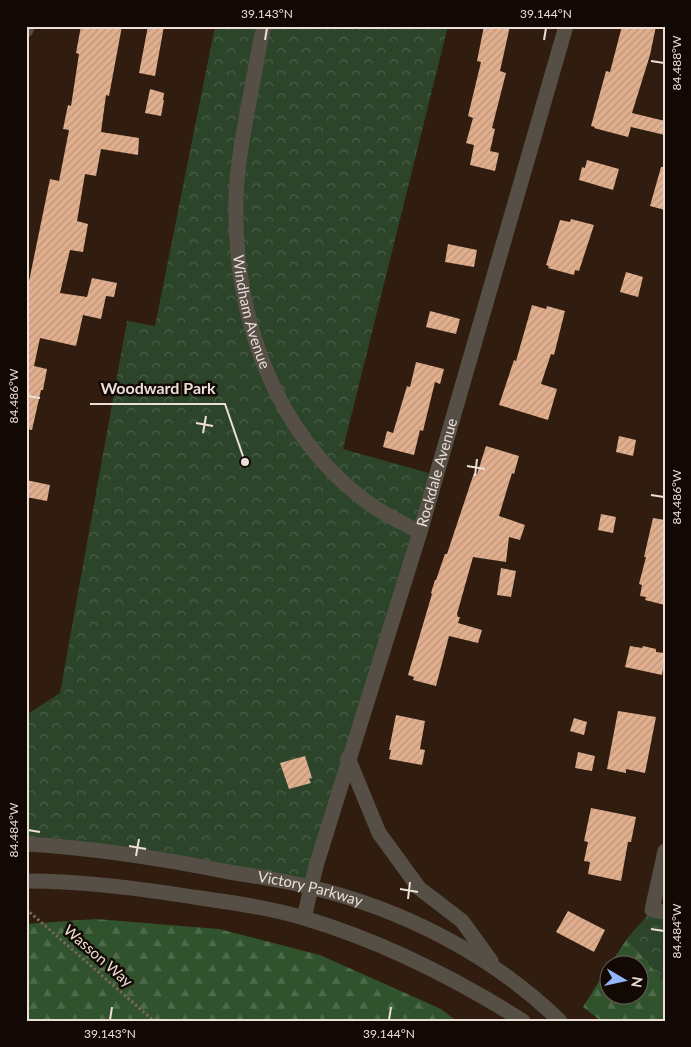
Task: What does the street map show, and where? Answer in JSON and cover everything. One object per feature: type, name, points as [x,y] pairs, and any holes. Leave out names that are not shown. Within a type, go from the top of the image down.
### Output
[{"type":"street","points":[[26,30],[27,26]]},
{"type":"street","name":"Windham Avenue","points":[[264,26],[240,151],[236,197],[242,287],[250,324],[262,360],[278,395],[293,423],[312,448],[338,478],[368,503],[420,532]]},
{"type":"street","name":"Rockdale Avenue","points":[[304,918],[310,887],[348,758],[420,532],[566,26]]},
{"type":"street","points":[[348,758],[379,833],[419,888],[462,921],[495,966]]},
{"type":"street","name":"Victory Parkway","points":[[26,844],[132,855],[202,866],[310,887],[367,904],[414,922],[495,966],[547,1008],[560,1021]]},
{"type":"street","points":[[658,911],[665,850]]},
{"type":"street","name":"Victory Parkway","points":[[26,881],[62,881],[140,888],[235,903],[304,918],[377,944],[443,975],[490,1000],[523,1021]]},
{"type":"path","name":"Wasson Way","points":[[26,909],[154,1021]]},
{"type":"green space","points":[[215,26],[448,26],[343,449],[436,475],[310,887],[26,844],[26,715],[60,693],[127,321],[155,326]]},
{"type":"green space","points":[[652,910],[665,912],[665,983],[648,963],[648,954],[640,954],[627,939]]},
{"type":"green space","points":[[96,919],[219,929],[320,955],[441,1009],[457,1021],[26,1021],[26,924]]},
{"type":"green space","points":[[639,925],[665,945],[665,1021],[601,1021],[583,1007],[598,983],[598,1004],[648,1004],[648,954],[617,954]]},
{"type":"building","points":[[81,26],[122,26],[109,96],[106,95],[101,132],[139,138],[138,155],[101,149],[96,176],[85,174],[77,221],[88,224],[83,252],[70,250],[60,293],[87,297],[92,278],[117,283],[114,297],[106,296],[101,319],[83,315],[76,346],[40,338],[34,366],[47,369],[32,430],[26,429],[26,296],[50,179],[59,181],[69,130],[63,129],[68,105],[71,106],[79,54],[76,53]]},
{"type":"building","points":[[148,26],[164,26],[155,76],[139,73]]},
{"type":"building","points":[[484,26],[510,26],[500,71],[506,73],[492,128],[495,129],[490,151],[499,153],[495,171],[470,165],[474,145],[466,143],[473,118],[468,116],[481,62],[477,61]]},
{"type":"building","points":[[622,26],[656,26],[650,55],[632,113],[665,121],[665,135],[631,127],[628,137],[591,126],[606,71],[610,72]]},
{"type":"building","points":[[150,89],[164,93],[161,116],[145,113]]},
{"type":"building","points":[[587,160],[619,169],[613,190],[579,180],[582,167],[585,168]]},
{"type":"building","points":[[661,167],[665,167],[665,210],[650,206]]},
{"type":"building","points":[[571,219],[594,225],[579,271],[575,270],[574,275],[548,268],[549,266],[546,265],[560,220],[570,222]]},
{"type":"building","points":[[448,244],[477,250],[474,267],[445,262]]},
{"type":"building","points":[[626,272],[643,277],[638,297],[620,292]]},
{"type":"building","points":[[532,305],[546,309],[547,306],[565,311],[554,355],[551,354],[541,384],[557,389],[548,420],[499,405],[514,360],[516,361]]},
{"type":"building","points":[[430,311],[460,319],[456,334],[426,327]]},
{"type":"building","points":[[416,362],[444,369],[440,384],[435,382],[423,431],[420,430],[414,455],[383,447],[387,431],[393,433],[407,386],[410,387]]},
{"type":"building","points":[[619,436],[636,440],[633,456],[616,452]]},
{"type":"building","points":[[486,446],[519,456],[499,516],[525,525],[520,540],[509,537],[506,562],[473,557],[457,614],[460,617],[458,623],[482,630],[478,643],[449,636],[436,686],[413,680],[414,677],[408,675],[435,580],[445,554],[447,554],[474,473],[477,474]]},
{"type":"building","points":[[26,480],[50,485],[47,501],[26,497]]},
{"type":"building","points":[[601,514],[616,517],[613,533],[598,530]]},
{"type":"building","points":[[653,518],[665,520],[665,605],[645,600],[646,597],[640,596],[642,585],[639,584]]},
{"type":"building","points":[[501,568],[516,571],[511,597],[497,595]]},
{"type":"building","points":[[630,646],[642,648],[643,646],[656,649],[656,652],[665,653],[662,675],[625,667]]},
{"type":"building","points":[[618,711],[656,717],[645,773],[626,769],[626,773],[607,769]]},
{"type":"building","points":[[396,715],[425,721],[420,749],[425,750],[422,765],[389,759]]},
{"type":"building","points":[[574,718],[587,722],[584,735],[570,731]]},
{"type":"building","points":[[578,752],[595,756],[592,771],[575,768]]},
{"type":"building","points":[[305,756],[312,778],[309,779],[311,783],[289,789],[280,763]]},
{"type":"building","points":[[591,808],[636,817],[631,842],[628,842],[621,881],[588,874],[590,862],[584,861],[588,842],[584,841]]},
{"type":"building","points":[[568,911],[605,930],[594,952],[556,932]]},
{"type":"place","name":"Woodward Park","points":[[245,462]]}]
